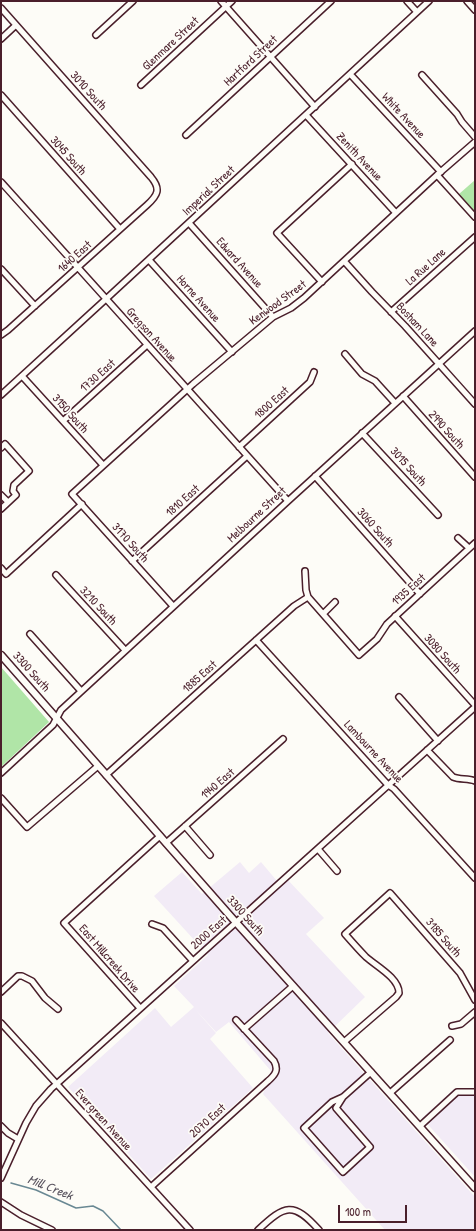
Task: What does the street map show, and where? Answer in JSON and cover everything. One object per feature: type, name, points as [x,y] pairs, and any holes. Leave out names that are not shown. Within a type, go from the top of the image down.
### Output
[{"type":"main road","name":"3300 South","points":[[1,655],[236,922],[475,1188]]},
{"type":"street","points":[[96,35],[133,1]]},
{"type":"street","points":[[221,1],[315,107]]},
{"type":"street","name":"Glenmare Street","points":[[141,85],[232,1]]},
{"type":"street","name":"Hartford Street","points":[[186,135],[330,1]]},
{"type":"street","points":[[407,1],[417,12]]},
{"type":"street","name":"Imperial Street","points":[[1,395],[106,300],[429,1]]},
{"type":"street","points":[[467,1],[475,10]]},
{"type":"street","name":"3010 South","points":[[1,8],[148,173],[155,182],[157,189]]},
{"type":"street","points":[[1,39],[16,25]]},
{"type":"street","name":"White Avenue","points":[[350,74],[439,173],[475,217]]},
{"type":"street","points":[[422,75],[457,114],[475,137]]},
{"type":"street","name":"3045 South","points":[[1,95],[120,229]]},
{"type":"street","name":"Zenith Avenue","points":[[306,115],[396,213]]},
{"type":"street","name":"Kenwood Street","points":[[72,494],[188,390],[273,317],[297,304],[439,173],[475,142]]},
{"type":"street","points":[[322,282],[277,233],[352,164]]},
{"type":"street","name":"Gregson Avenue","points":[[1,182],[288,501]]},
{"type":"street","name":"1640 East","points":[[1,335],[78,268],[150,202],[155,196],[157,189]]},
{"type":"street","name":"Edward Avenue","points":[[189,223],[273,317]]},
{"type":"street","name":"La Rue Lane","points":[[391,312],[475,236]]},
{"type":"street","name":"Horne Avenue","points":[[149,260],[232,352]]},
{"type":"street","name":"Bosham Lane","points":[[344,261],[475,404]]},
{"type":"street","points":[[1,269],[34,306]]},
{"type":"street","name":"Melbourne Street","points":[[1,773],[53,725],[61,710],[81,691],[475,331]]},
{"type":"street","name":"1730 East","points":[[63,421],[147,345]]},
{"type":"street","points":[[345,354],[362,374],[375,381],[395,403]]},
{"type":"street","name":"1800 East","points":[[239,446],[310,382],[314,372]]},
{"type":"street","name":"3150 South","points":[[22,376],[103,465]]},
{"type":"street","name":"2990 South","points":[[403,396],[475,477]]},
{"type":"street","name":"3015 South","points":[[362,433],[438,515]]},
{"type":"street","points":[[1,448],[5,444],[29,471],[14,485],[13,491],[16,495],[1,509]]},
{"type":"street","name":"1810 East","points":[[132,561],[247,456]]},
{"type":"street","name":"3060 South","points":[[315,476],[420,594]]},
{"type":"street","name":"3170 South","points":[[72,494],[173,606]]},
{"type":"street","points":[[1,495],[8,502]]},
{"type":"street","points":[[1,568],[6,574],[82,504]]},
{"type":"street","points":[[458,538],[470,548]]},
{"type":"street","name":"1935 East","points":[[323,614],[359,655],[377,639],[387,624],[395,616],[475,543]]},
{"type":"street","points":[[305,571],[308,597],[323,614],[335,602]]},
{"type":"street","name":"3210 South","points":[[56,575],[125,650]]},
{"type":"street","name":"1885 East","points":[[106,775],[294,606],[308,597]]},
{"type":"street","name":"3080 South","points":[[395,616],[475,706]]},
{"type":"street","points":[[30,634],[81,691]]},
{"type":"street","name":"Lambourne Avenue","points":[[256,640],[475,878]]},
{"type":"street","points":[[398,697],[438,741]]},
{"type":"street","name":"2000 East","points":[[1,1178],[18,1139],[36,1106],[57,1084],[475,706]]},
{"type":"street","name":"1940 East","points":[[166,843],[283,739]]},
{"type":"street","points":[[427,750],[453,777],[457,779],[470,779],[475,781]]},
{"type":"street","points":[[1,798],[27,827],[98,766]]},
{"type":"street","points":[[185,826],[210,855]]},
{"type":"street","name":"East Millcreek Drive","points":[[140,1008],[64,923],[160,836]]},
{"type":"street","points":[[318,849],[336,871]]},
{"type":"street","name":"3185 South","points":[[344,1042],[399,993],[398,985],[383,970],[367,958],[345,934],[390,894],[460,973],[475,1000]]},
{"type":"street","points":[[152,924],[163,928],[193,961]]},
{"type":"street","points":[[1,992],[18,976],[22,976],[32,981],[45,998],[58,1009]]},
{"type":"street","points":[[236,1020],[244,1029],[293,986]]},
{"type":"street","points":[[452,1026],[461,1024],[475,1012]]},
{"type":"street","name":"Evergreen Avenue","points":[[1,1023],[190,1230]]},
{"type":"street","name":"2070 East","points":[[151,1186],[273,1076],[277,1069],[274,1061],[244,1029]]},
{"type":"street","points":[[390,1093],[450,1040]]},
{"type":"street","points":[[343,1097],[332,1102],[304,1128],[343,1172],[370,1147],[336,1108],[343,1097],[371,1072]]},
{"type":"street","points":[[420,1126],[457,1092],[475,1092]]},
{"type":"street","points":[[1,1126],[8,1134],[18,1139]]},
{"type":"street","points":[[1,1202],[21,1215],[52,1230]]},
{"type":"street","points":[[258,1230],[273,1216],[282,1212],[296,1210],[306,1216],[319,1230]]},
{"type":"shaded area","points":[[240,862],[249,873],[261,862],[277,881],[284,876],[324,918],[306,934],[365,997],[328,1033],[475,1197],[475,1230],[385,1230],[263,1094],[271,1071],[229,1022],[216,1032],[194,1008],[216,1033],[210,1039],[253,1088],[151,1179],[68,1087],[155,1008],[171,1027],[194,1007],[174,986],[208,955],[154,896],[182,872],[202,894]]},
{"type":"shaded area","points":[[454,1089],[475,1090],[475,1177],[422,1118]]},
{"type":"green space","points":[[475,180],[475,212],[459,194]]},
{"type":"green space","points":[[1,667],[49,722],[1,767]]},
{"type":"waterway","name":"Mill Creek","points":[[11,1183],[36,1190],[76,1208],[93,1206],[103,1211],[121,1230]]}]
